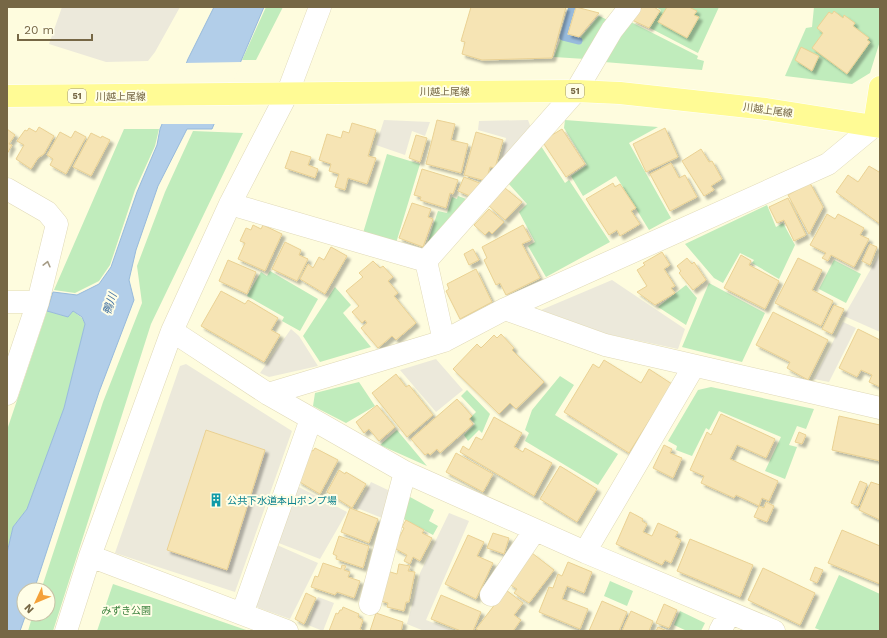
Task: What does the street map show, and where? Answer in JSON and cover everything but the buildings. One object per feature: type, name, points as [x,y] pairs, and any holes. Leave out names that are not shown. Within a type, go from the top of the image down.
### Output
[{"type":"main road","points":[[877,126],[880,87]]},
{"type":"main road","name":"川越上尾線","points":[[7,96],[148,96],[278,93],[576,91],[620,93],[766,109],[877,126]]},
{"type":"street","points":[[66,631],[90,556],[172,331],[230,204],[278,93],[320,7]]},
{"type":"street","points":[[426,261],[576,91],[612,30],[630,7]]},
{"type":"street","points":[[268,394],[444,341],[506,309],[828,164],[877,126]]},
{"type":"street","points":[[7,189],[47,212],[57,224],[38,302],[7,394]]},
{"type":"street","points":[[230,204],[426,261]]},
{"type":"street","points":[[426,261],[444,341]]},
{"type":"street","points":[[7,302],[38,302]]},
{"type":"street","points":[[506,309],[605,345],[880,408]]},
{"type":"street","points":[[172,331],[268,394],[405,472],[585,552],[724,622],[774,631]]},
{"type":"street","points":[[585,552],[694,366]]},
{"type":"street","points":[[242,614],[311,418]]},
{"type":"street","points":[[370,604],[405,472]]},
{"type":"street","points":[[491,595],[535,530]]},
{"type":"street","points":[[90,556],[287,631]]},
{"type":"shaded area","points":[[62,7],[180,7],[155,52],[148,61],[106,62],[49,44]]},
{"type":"shaded area","points":[[384,120],[430,122],[425,136],[412,131],[405,155],[376,145]]},
{"type":"shaded area","points":[[528,120],[531,128],[501,161],[506,138],[478,130],[479,121]]},
{"type":"shaded area","points":[[880,253],[880,332],[844,316]]},
{"type":"shaded area","points":[[612,280],[685,329],[678,349],[607,334],[541,310]]},
{"type":"shaded area","points":[[843,322],[856,328],[829,382],[814,379]]},
{"type":"shaded area","points":[[291,329],[299,336],[318,366],[269,377],[260,373]]},
{"type":"shaded area","points":[[436,359],[463,390],[436,412],[400,370]]},
{"type":"shaded area","points":[[186,364],[292,431],[235,592],[115,553],[180,366]]},
{"type":"shaded area","points":[[371,482],[390,491],[382,518],[357,508]]},
{"type":"shaded area","points":[[297,486],[347,512],[320,559],[276,542]]},
{"type":"shaded area","points":[[449,513],[469,521],[426,620],[454,631],[424,631],[407,624],[420,573]]},
{"type":"shaded area","points":[[277,545],[318,563],[290,619],[253,606]]},
{"type":"shaded area","points":[[318,597],[334,603],[323,631],[308,625]]},
{"type":"green space","points":[[266,7],[283,7],[256,60],[242,60]]},
{"type":"green space","points":[[656,7],[719,7],[698,53],[650,28],[661,10]]},
{"type":"green space","points":[[814,7],[880,7],[880,41],[870,73],[852,84],[785,76],[806,28],[812,27]]},
{"type":"green space","points":[[599,16],[610,21],[585,59],[554,57],[561,38],[578,44],[581,37]]},
{"type":"green space","points":[[629,21],[698,56],[697,59],[704,61],[702,70],[604,62]]},
{"type":"green space","points":[[565,120],[658,127],[629,143],[671,218],[649,230],[616,176],[583,196],[571,176],[587,165],[564,128]]},
{"type":"green space","points":[[124,129],[159,129],[155,146],[135,190],[110,265],[99,281],[75,293],[54,290]]},
{"type":"green space","points":[[193,131],[243,133],[151,324],[56,622],[56,582],[44,582],[103,402],[142,303],[137,266],[165,192]]},
{"type":"green space","points":[[541,146],[565,183],[569,180],[610,242],[546,277],[528,246],[535,242],[519,212],[527,204],[508,183]]},
{"type":"green space","points":[[387,154],[420,164],[396,243],[363,233]]},
{"type":"green space","points":[[458,196],[469,200],[432,242],[428,241],[438,211],[447,213],[452,197],[457,199]]},
{"type":"green space","points":[[767,205],[776,227],[783,223],[795,245],[779,279],[752,263],[754,260],[740,253],[723,283],[714,278],[685,244]]},
{"type":"green space","points":[[834,260],[861,274],[846,303],[819,289]]},
{"type":"green space","points":[[270,271],[318,299],[300,331],[282,321],[284,317],[247,296],[261,272],[267,276]]},
{"type":"green space","points":[[709,283],[765,313],[742,362],[682,347]]},
{"type":"green space","points":[[686,285],[697,298],[686,325],[658,307]]},
{"type":"green space","points":[[335,287],[351,305],[343,313],[371,347],[320,362],[303,336]]},
{"type":"green space","points":[[47,311],[68,317],[73,311],[82,318],[85,324],[64,408],[27,509],[13,527],[7,553],[7,430]]},
{"type":"green space","points":[[560,376],[574,385],[555,415],[618,454],[598,485],[525,441],[529,433],[525,430],[532,410]]},
{"type":"green space","points":[[359,382],[375,406],[346,423],[313,406],[315,393]]},
{"type":"green space","points":[[711,387],[814,409],[806,429],[797,426],[789,445],[797,447],[785,479],[765,471],[781,437],[719,411],[709,430],[706,428],[692,456],[676,450],[677,446],[668,441],[698,390]]},
{"type":"green space","points":[[467,390],[490,414],[482,433],[479,430],[468,441],[464,435],[475,424],[470,418],[476,412],[461,396]]},
{"type":"green space","points":[[397,430],[427,466],[380,445]]},
{"type":"green space","points":[[410,497],[434,510],[429,521],[438,526],[433,535],[400,517]]},
{"type":"green space","points":[[839,575],[880,594],[880,631],[822,631],[815,628]]},
{"type":"green space","points":[[610,581],[633,591],[627,606],[604,596]]},
{"type":"green space","name":"みずき公園","points":[[113,584],[249,631],[97,631]]},
{"type":"green space","points":[[680,611],[705,623],[701,631],[687,631],[674,625]]},
{"type":"green space","points":[[31,622],[56,622],[53,631],[28,631]]},
{"type":"water","name":"鴨川","points":[[214,7],[264,7],[212,129],[187,129],[158,186],[136,250],[129,280],[134,300],[99,392],[37,582],[16,582],[16,622],[23,622],[20,631],[7,631],[7,553],[13,527],[27,509],[64,408],[85,324],[82,317],[73,311],[68,317],[47,311],[53,292],[77,295],[99,284],[111,267],[137,192],[157,145],[160,129],[188,59]]},
{"type":"pier","points":[[242,62],[216,124],[160,124],[184,63]]},
{"type":"waterway","points":[[572,7],[563,37],[579,41]]},
{"type":"place","name":"公共下水道本山ポンプ場","points":[[216,500]]}]
